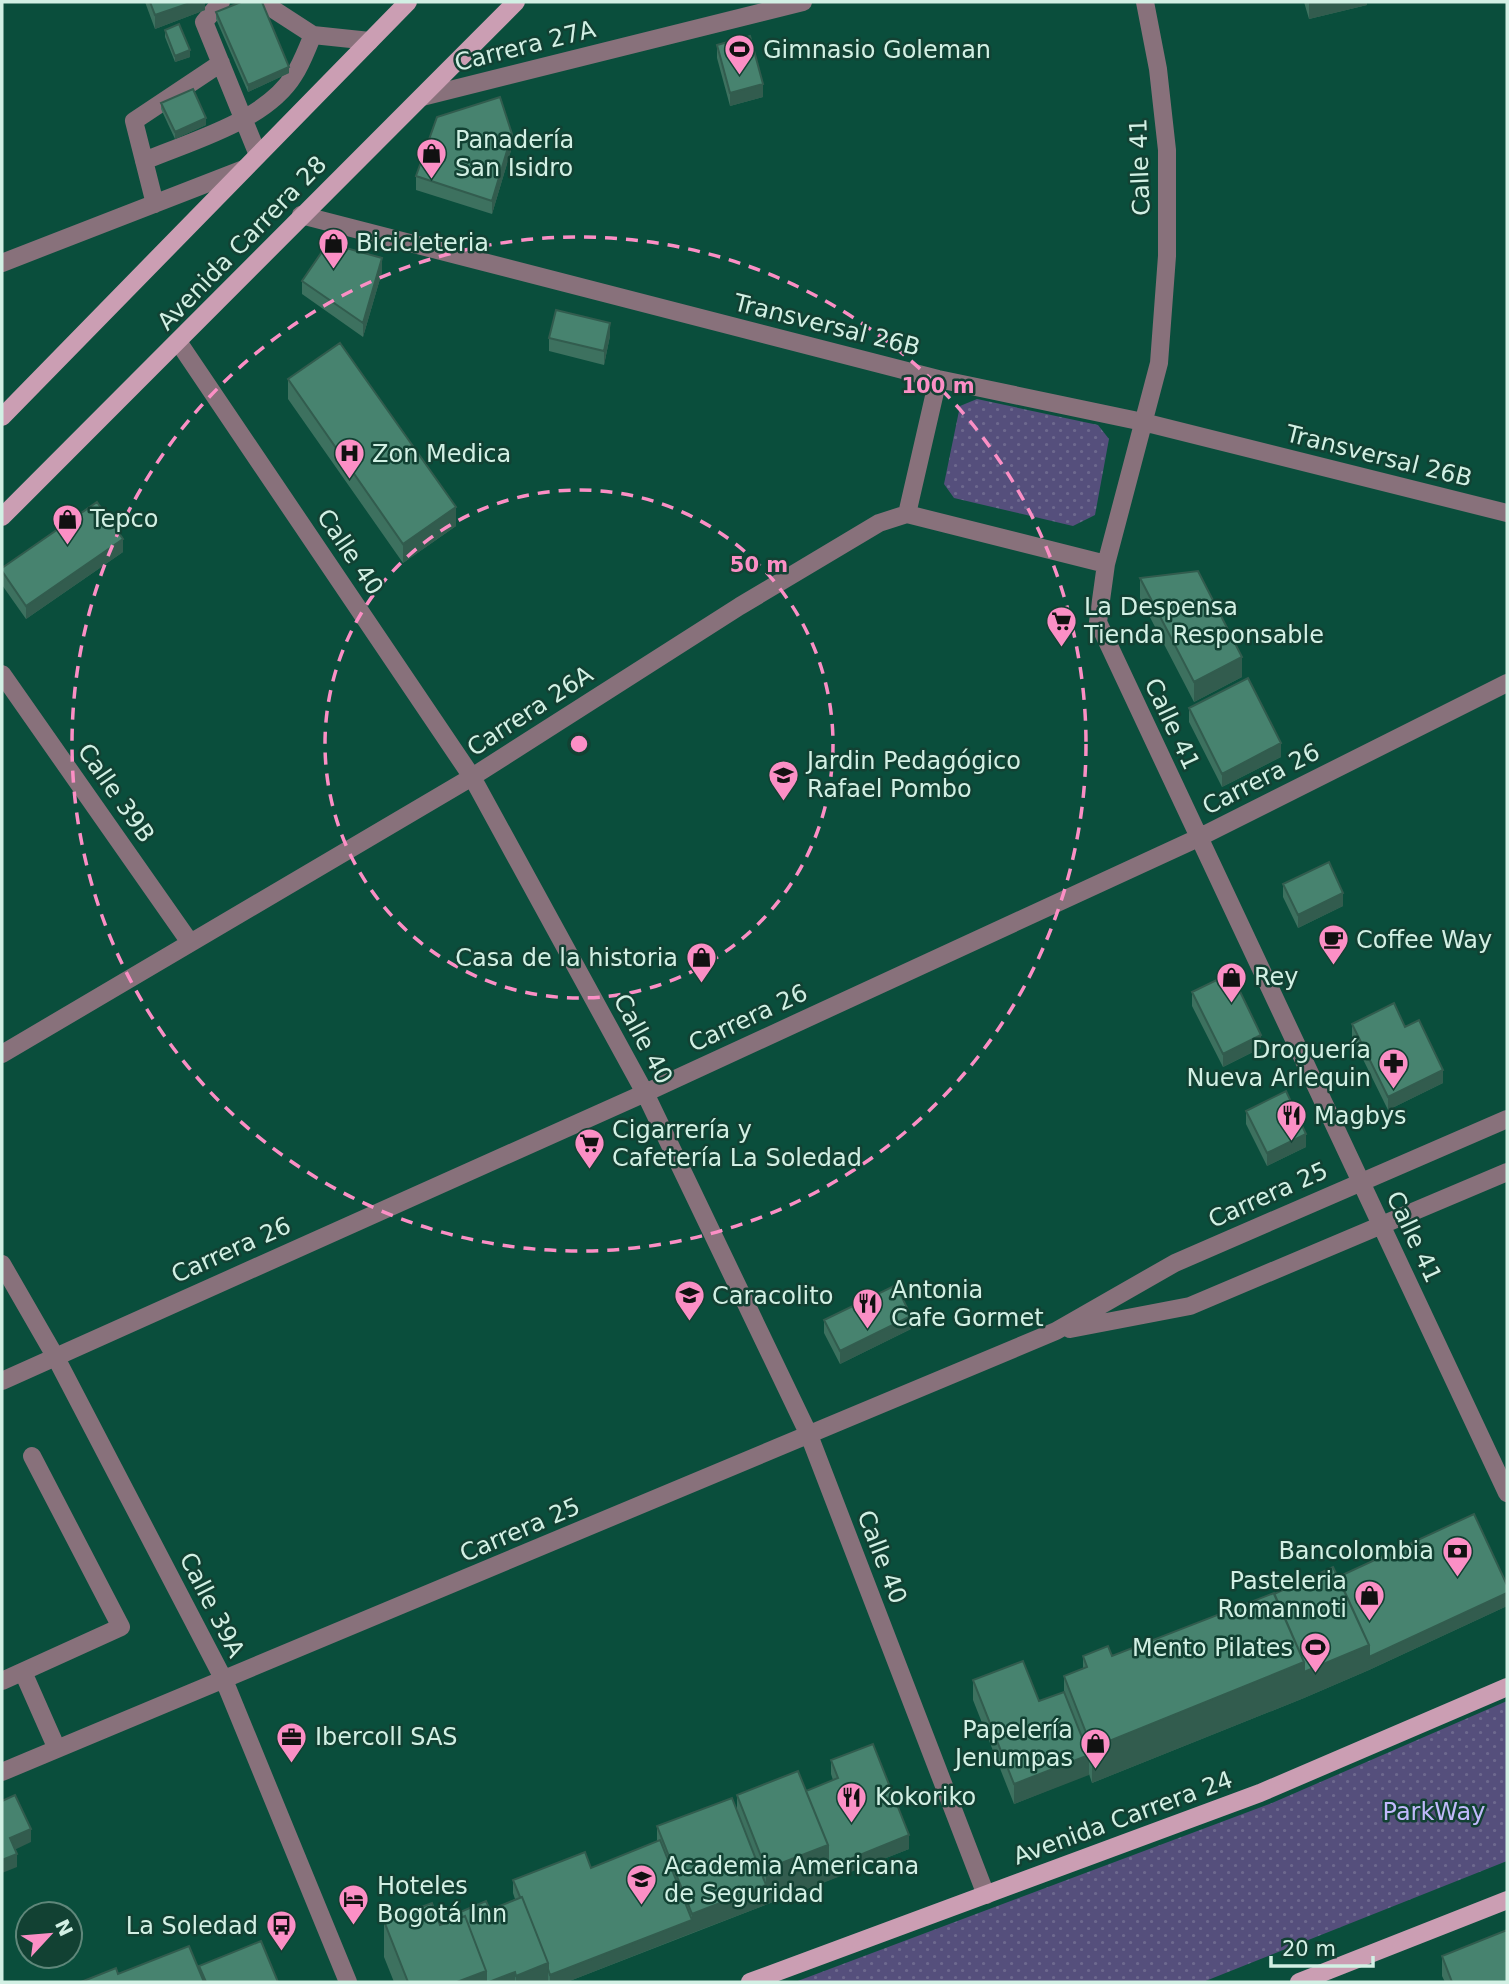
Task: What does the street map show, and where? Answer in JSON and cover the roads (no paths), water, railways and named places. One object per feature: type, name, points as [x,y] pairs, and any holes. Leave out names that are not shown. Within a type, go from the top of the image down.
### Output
[{"type":"main road","name":"Avenida Carrera 28","points":[[2,417],[408,2]]},
{"type":"main road","name":"Avenida Carrera 28","points":[[2,517],[516,2]]},
{"type":"main road","name":"Avenida Carrera 24","points":[[750,1982],[1260,1793],[1507,1687]]},
{"type":"main road","points":[[1299,1982],[1507,1900]]},
{"type":"street","points":[[221,2],[204,22],[258,155]]},
{"type":"street","points":[[262,2],[313,36],[370,41]]},
{"type":"street","name":"Carrera 27A","points":[[422,97],[803,2]]},
{"type":"street","name":"Calle 41","points":[[1145,2],[1158,69],[1167,150],[1167,256],[1159,363],[1106,564],[1098,622],[1507,1493]]},
{"type":"street","points":[[144,161],[244,119],[279,92],[293,76],[313,36]]},
{"type":"street","points":[[155,204],[134,121],[221,63]]},
{"type":"street","points":[[2,263],[244,169]]},
{"type":"street","name":"Transversal 26B","points":[[301,215],[938,379],[1143,422],[1507,513]]},
{"type":"street","name":"Calle 40","points":[[179,342],[472,777],[645,1093],[809,1435],[986,1895]]},
{"type":"street","points":[[938,379],[906,514],[1106,564]]},
{"type":"street","name":"Carrera 26A","points":[[2,1054],[189,941],[472,777],[740,606],[879,523],[906,514]]},
{"type":"street","name":"Calle 39B","points":[[2,674],[189,941]]},
{"type":"street","name":"Carrera 26","points":[[2,1381],[645,1093],[1198,838],[1507,682]]},
{"type":"street","name":"Carrera 25","points":[[2,1772],[1056,1331],[1175,1262],[1507,1119]]},
{"type":"street","name":"Carrera 25","points":[[1056,1331],[1190,1306],[1507,1172]]},
{"type":"street","name":"Calle 39A","points":[[2,1264],[55,1356],[224,1680],[348,1982]]},
{"type":"street","points":[[2,1681],[121,1628],[32,1456]]},
{"type":"street","points":[[23,1672],[57,1749]]},
{"type":"place","name":"Gimnasio Goleman","points":[[740,77]]},
{"type":"place","name":"Panadería San Isidro","points":[[432,181]]},
{"type":"place","name":"Bicicleteria","points":[[333,270]]},
{"type":"place","name":"Zon Medica","points":[[349,481]]},
{"type":"place","name":"Tepco","points":[[67,546]]},
{"type":"place","name":"La Despensa Tienda Responsable","points":[[1061,648]]},
{"type":"place","name":"Jardin Pedagógico Rafael Pombo","points":[[784,802]]},
{"type":"place","name":"Coffee Way","points":[[1333,967]]},
{"type":"place","name":"Casa de la historia","points":[[701,985]]},
{"type":"place","name":"Rey","points":[[1231,1004]]},
{"type":"place","name":"Droguería Nueva Arlequin","points":[[1394,1091]]},
{"type":"place","name":"Magbys","points":[[1291,1143]]},
{"type":"place","name":"Cigarrería y Cafetería La Soledad","points":[[589,1171]]},
{"type":"place","name":"Caracolito","points":[[689,1323]]},
{"type":"place","name":"Antonia Cafe Gormet","points":[[868,1331]]},
{"type":"place","name":"Bancolombia","points":[[1457,1578]]},
{"type":"place","name":"Pasteleria Romannoti","points":[[1370,1622]]},
{"type":"place","name":"Mento Pilates","points":[[1316,1675]]},
{"type":"place","name":"Ibercoll SAS","points":[[292,1764]]},
{"type":"place","name":"Papelería Jenumpas","points":[[1096,1771]]},
{"type":"place","name":"Kokoriko","points":[[852,1824]]},
{"type":"place","name":"Academia Americana de Seguridad","points":[[641,1907]]},
{"type":"place","name":"Hoteles Bogotá Inn","points":[[354,1927]]},
{"type":"place","name":"La Soledad","points":[[281,1953]]},
{"type":"park label","name":"ParkWay","points":[[1434,1812]]}]
